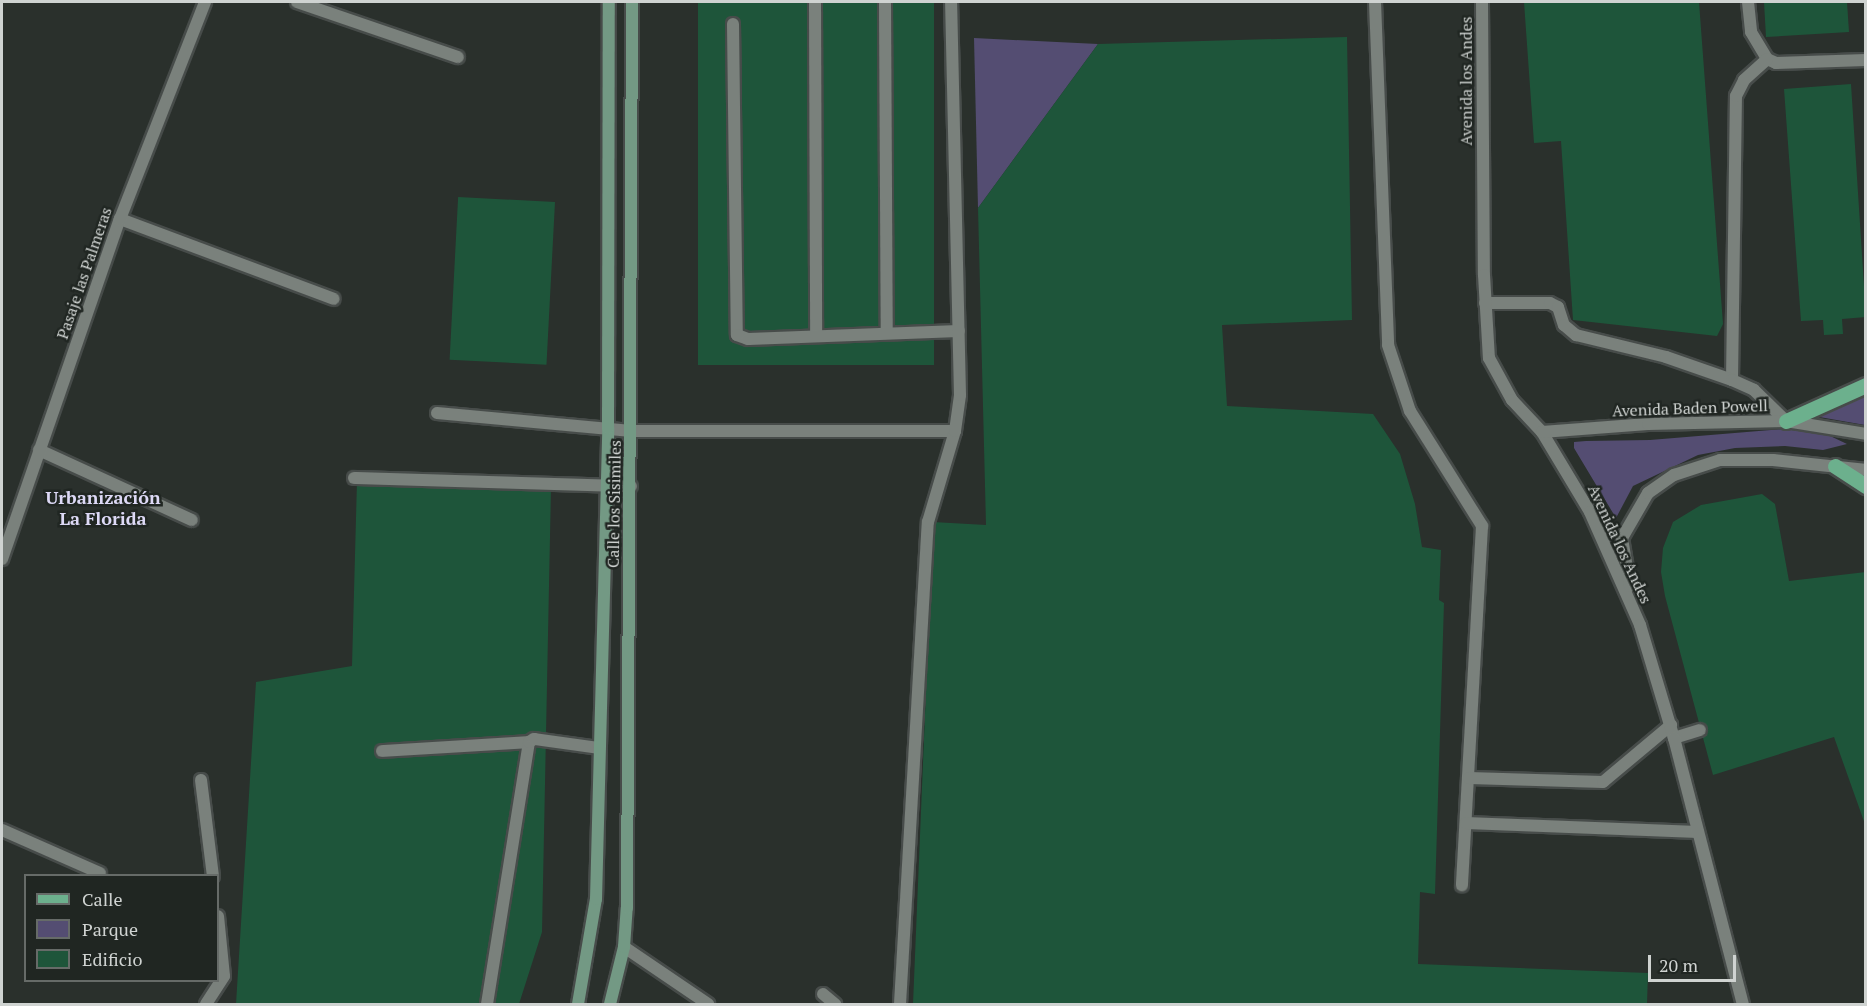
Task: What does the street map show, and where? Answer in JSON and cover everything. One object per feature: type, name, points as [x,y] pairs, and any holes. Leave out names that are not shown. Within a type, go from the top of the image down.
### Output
[{"type":"main road","name":"Calle los Sisimiles","points":[[578,1005],[596,899],[608,428],[609,2]]},
{"type":"main road","name":"Calle los Sisimiles","points":[[610,1005],[624,948],[631,486],[632,2]]},
{"type":"main road","points":[[1786,422],[1866,385]]},
{"type":"main road","points":[[1835,466],[1866,486]]},
{"type":"street","name":"Pasaje las Palmeras","points":[[2,559],[120,219],[205,2]]},
{"type":"street","points":[[297,2],[458,57]]},
{"type":"street","points":[[815,2],[816,336]]},
{"type":"street","points":[[885,2],[887,332]]},
{"type":"street","points":[[900,1005],[928,522],[955,431],[960,395],[951,2]]},
{"type":"street","points":[[1375,2],[1388,345],[1410,411],[1482,526],[1462,885]]},
{"type":"street","name":"Avenida los Andes","points":[[1482,2],[1485,303],[1489,358],[1512,400],[1542,432],[1590,512],[1640,625],[1671,725],[1743,1005]]},
{"type":"street","points":[[1748,2],[1751,32],[1767,58],[1776,63],[1866,60]]},
{"type":"street","points":[[733,24],[737,334],[748,339],[887,332],[959,332]]},
{"type":"street","points":[[1732,380],[1736,96],[1744,80],[1767,58]]},
{"type":"street","points":[[120,219],[334,299]]},
{"type":"street","name":"Avenida Baden Powell","points":[[1485,303],[1550,303],[1558,307],[1564,325],[1576,335],[1666,357],[1732,380],[1754,390],[1786,422]]},
{"type":"street","points":[[437,413],[631,431],[955,431]]},
{"type":"street","points":[[1786,422],[1866,434]]},
{"type":"street","name":"Avenida Baden Powell","points":[[1542,432],[1648,424],[1786,422]]},
{"type":"street","points":[[39,450],[192,520]]},
{"type":"street","points":[[1640,625],[1624,566],[1622,538],[1648,494],[1674,475],[1720,460],[1773,460],[1866,470]]},
{"type":"street","points":[[354,478],[631,486]]},
{"type":"street","points":[[1469,778],[1603,782],[1671,725]]},
{"type":"street","points":[[1674,738],[1700,730]]},
{"type":"street","points":[[382,752],[529,742],[534,739],[599,748]]},
{"type":"street","points":[[487,1005],[529,742]]},
{"type":"street","points":[[201,780],[213,874]]},
{"type":"street","points":[[1466,823],[1698,832]]},
{"type":"street","points":[[2,830],[100,873]]},
{"type":"street","points":[[206,1005],[224,976],[219,926]]},
{"type":"street","points":[[624,948],[708,1005]]},
{"type":"street","points":[[823,994],[835,1005]]},
{"type":"green space","points":[[974,38],[1098,44],[978,208]]},
{"type":"green space","points":[[1865,395],[1865,425],[1808,415],[1838,403]]},
{"type":"green space","points":[[1783,429],[1826,434],[1847,444],[1823,450],[1785,446],[1735,448],[1698,455],[1633,486],[1616,518],[1574,448],[1574,442],[1650,440]]},
{"type":"building","points":[[698,2],[934,2],[934,365],[698,365]]},
{"type":"building","points":[[1524,2],[1699,2],[1723,324],[1717,336],[1573,320],[1561,141],[1534,143]]},
{"type":"building","points":[[1764,2],[1847,2],[1849,32],[1766,37]]},
{"type":"building","points":[[1347,37],[1352,320],[1222,325],[1227,406],[1373,414],[1400,454],[1415,504],[1422,547],[1441,550],[1439,600],[1444,603],[1435,894],[1420,892],[1418,964],[1648,973],[1647,1004],[913,1004],[933,522],[986,525],[978,208],[1098,44]]},
{"type":"building","points":[[1851,84],[1866,317],[1842,319],[1843,334],[1824,335],[1823,320],[1801,321],[1784,89]]},
{"type":"building","points":[[458,197],[555,202],[546,365],[450,360]]},
{"type":"building","points":[[357,481],[551,487],[542,932],[519,1004],[236,1004],[256,682],[352,666]]},
{"type":"building","points":[[1762,494],[1775,504],[1789,581],[1866,572],[1866,827],[1834,737],[1713,775],[1665,596],[1661,572],[1663,548],[1673,522],[1701,505]]},
{"type":"district","name":"Urbanización La Florida","points":[[103,508]]}]
